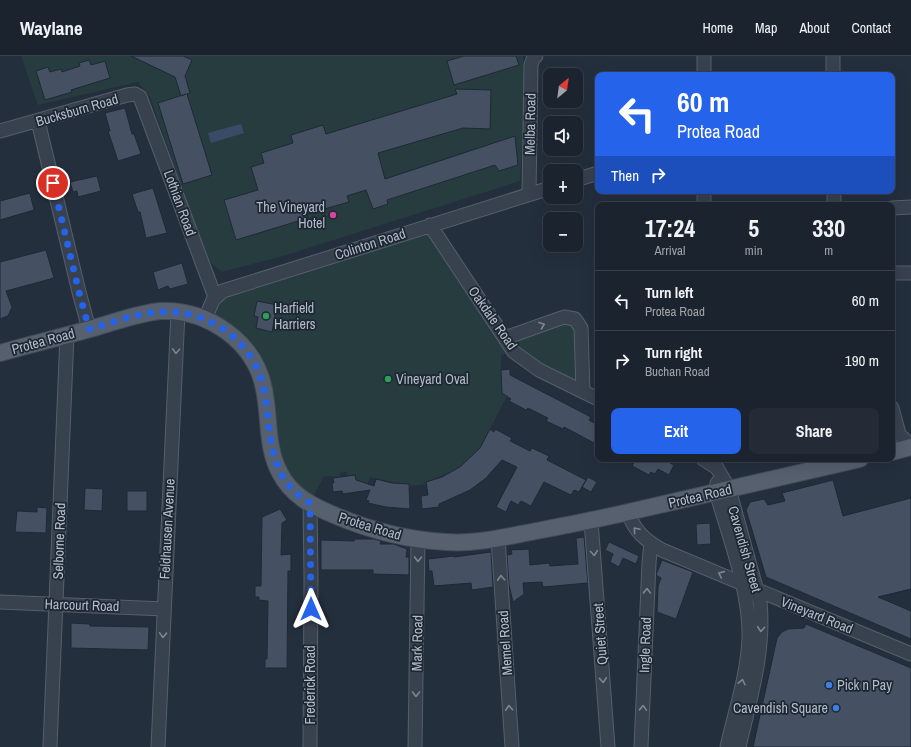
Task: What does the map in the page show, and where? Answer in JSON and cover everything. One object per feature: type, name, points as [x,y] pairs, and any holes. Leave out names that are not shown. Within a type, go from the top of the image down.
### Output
[{"type":"main road","name":"Protea Road","points":[[0,353],[146,313],[178,312],[205,319],[221,327],[238,341],[255,364],[265,392],[274,460],[286,483],[297,494],[310,503],[360,525],[418,538],[458,543],[498,538],[591,521],[847,462]]},
{"type":"main road","points":[[895,451],[911,447]]},
{"type":"street","name":"Melba Road","points":[[528,194],[531,65],[536,56]]},
{"type":"street","points":[[704,56],[704,72]]},
{"type":"street","points":[[833,56],[833,72]]},
{"type":"street","name":"Bucksburn Road","points":[[0,131],[132,94],[140,97],[146,109]]},
{"type":"street","name":"Lothian Road","points":[[146,109],[216,297]]},
{"type":"street","points":[[38,121],[89,329]]},
{"type":"street","points":[[583,178],[595,174]]},
{"type":"street","name":"Colinton Road","points":[[216,297],[223,291],[543,190]]},
{"type":"street","points":[[895,208],[911,207]]},
{"type":"street","name":"Oakdale Road","points":[[430,225],[514,352],[530,365],[595,398]]},
{"type":"street","points":[[895,273],[911,273]]},
{"type":"street","points":[[205,319],[216,297]]},
{"type":"street","name":"Feldhausen Avenue","points":[[158,747],[178,312]]},
{"type":"street","points":[[505,338],[564,317],[575,319],[580,324],[582,330],[583,392]]},
{"type":"street","name":"Selborne Road","points":[[50,747],[67,335]]},
{"type":"street","points":[[895,419],[899,434],[911,447]]},
{"type":"street","name":"Cavendish Street","points":[[717,464],[748,614],[748,650],[727,747]]},
{"type":"street","name":"Cavendish Street","points":[[723,491],[757,590],[762,620],[760,645],[739,747]]},
{"type":"street","name":"Frederick Road","points":[[310,503],[310,747]]},
{"type":"street","name":"Vineyard Road","points":[[628,512],[632,526],[651,543],[757,590],[911,654]]},
{"type":"street","name":"Quiet Street","points":[[591,521],[608,747]]},
{"type":"street","name":"Mark Road","points":[[415,747],[418,538]]},
{"type":"street","name":"Memel Road","points":[[498,538],[512,747]]},
{"type":"street","name":"Ingle Road","points":[[641,747],[651,543]]},
{"type":"street","name":"Harcourt Road","points":[[0,602],[164,609]]},
{"type":"green space","points":[[21,56],[523,56],[525,107],[520,181],[283,256],[222,272],[211,263],[200,239],[150,97],[138,82],[38,105]]},
{"type":"green space","name":"Vineyard Oval","points":[[430,225],[505,338],[574,318],[583,391],[514,352],[501,355],[501,376],[507,396],[480,448],[467,466],[426,482],[427,484],[409,486],[370,477],[367,485],[358,487],[355,475],[347,476],[347,472],[340,473],[340,477],[324,476],[310,503],[289,487],[260,374],[211,322],[213,300]]},
{"type":"water","points":[[241,124],[244,133],[211,143],[208,133]]},
{"type":"building","points":[[131,56],[183,56],[192,60],[185,76],[190,93],[187,94],[212,175],[183,184],[158,103],[181,96],[175,77]]},
{"type":"building","points":[[464,56],[516,56],[519,65],[454,85],[447,61]]},
{"type":"building","points":[[89,60],[91,65],[105,61],[110,78],[45,100],[36,71],[48,67],[50,72],[61,69],[62,72],[80,66],[79,63]]},
{"type":"building","points":[[455,89],[491,90],[490,129],[463,128],[378,153],[385,179],[515,136],[518,165],[499,171],[495,165],[387,200],[388,204],[373,209],[366,190],[347,196],[349,202],[307,214],[308,218],[236,240],[224,200],[258,190],[251,167],[264,163],[261,153],[293,143],[291,135],[323,125],[326,134],[457,94]]},
{"type":"building","points":[[125,108],[132,134],[134,134],[141,154],[118,161],[108,131],[110,131],[105,113]]},
{"type":"building","points":[[97,176],[101,191],[78,197],[77,191],[73,192],[70,182]]},
{"type":"building","points":[[153,188],[167,233],[146,238],[140,212],[138,212],[132,194]]},
{"type":"building","points":[[30,193],[34,210],[0,220],[0,201]]},
{"type":"building","points":[[46,250],[54,278],[6,291],[12,307],[8,316],[0,319],[0,262]]},
{"type":"building","points":[[182,263],[188,284],[170,289],[168,286],[158,290],[153,272]]},
{"type":"building","name":"Harfield Harriers","points":[[257,301],[277,305],[272,332],[256,328],[258,317],[254,316]]},
{"type":"building","points":[[510,369],[510,375],[591,417],[589,420],[595,423],[595,443],[564,427],[563,429],[546,421],[548,418],[528,408],[526,410],[509,401],[511,399],[502,393],[501,370]]},
{"type":"building","points":[[490,429],[494,432],[495,429],[512,438],[510,441],[530,451],[532,448],[549,456],[547,460],[586,480],[579,492],[574,490],[571,495],[544,482],[531,506],[521,501],[518,505],[511,501],[506,512],[496,507],[517,467],[502,460],[486,478],[470,490],[439,504],[439,507],[422,509],[421,496],[428,495],[426,482],[442,477],[460,467],[480,448]]},
{"type":"building","points":[[634,462],[668,462],[674,465],[669,475],[658,469],[655,474],[651,472],[649,475],[632,466]]},
{"type":"building","points":[[355,475],[356,480],[374,486],[376,479],[392,483],[409,484],[410,509],[386,507],[368,503],[369,501],[366,500],[370,490],[343,494],[342,491],[333,492],[333,478]]},
{"type":"building","points":[[588,477],[597,482],[591,492],[582,487]]},
{"type":"building","points":[[833,480],[843,516],[911,498],[911,589],[878,597],[911,611],[911,639],[766,577],[746,510],[750,502],[764,499],[768,505],[785,501],[782,493]]},
{"type":"building","points":[[85,488],[103,489],[102,511],[84,510]]},
{"type":"building","points":[[127,491],[147,491],[147,511],[127,511]]},
{"type":"building","points":[[37,507],[47,508],[46,533],[15,532],[17,511],[37,512]]},
{"type":"building","points":[[280,509],[287,520],[282,523],[281,555],[291,554],[291,571],[288,571],[287,668],[265,668],[265,659],[267,659],[268,601],[259,600],[259,597],[255,597],[255,586],[261,586],[262,517]]},
{"type":"building","points":[[710,523],[711,544],[697,545],[696,524]]},
{"type":"building","points":[[584,537],[588,583],[543,587],[542,582],[523,583],[524,594],[513,602],[509,585],[507,555],[512,554],[511,550],[529,549],[530,565],[549,563],[550,566],[578,564],[576,538]]},
{"type":"building","points":[[354,539],[374,539],[381,541],[380,544],[394,544],[407,549],[406,557],[409,557],[409,575],[373,574],[373,570],[321,570],[321,540],[354,541]]},
{"type":"building","points":[[609,542],[639,556],[636,564],[623,558],[619,567],[610,562],[613,554],[605,550]]},
{"type":"building","points":[[491,552],[493,587],[472,590],[471,583],[434,586],[432,571],[429,571],[428,559]]},
{"type":"building","points":[[662,560],[693,572],[676,619],[657,612],[658,586],[661,578],[656,575]]},
{"type":"building","points":[[71,623],[90,624],[90,626],[149,627],[148,650],[71,648]]},
{"type":"building","name":"Cavendish Square","points":[[806,624],[911,668],[911,747],[753,747],[777,638],[782,632],[788,629],[804,628]]},
{"type":"place","name":"The Vineyard Hotel","points":[[333,215]]},
{"type":"place","name":"Harfield Harriers","points":[[266,316]]},
{"type":"place","name":"Vineyard Oval","points":[[388,379]]},
{"type":"place","name":"Pick n Pay","points":[[829,685]]},
{"type":"place","name":"Cavendish Square","points":[[836,708]]},
{"type":"route","points":[[53,183],[89,329],[154,312],[170,311],[184,313],[205,319],[221,327],[238,341],[252,359],[260,374],[264,387],[272,450],[278,470],[289,487],[301,498],[310,503],[311,609]]}]
